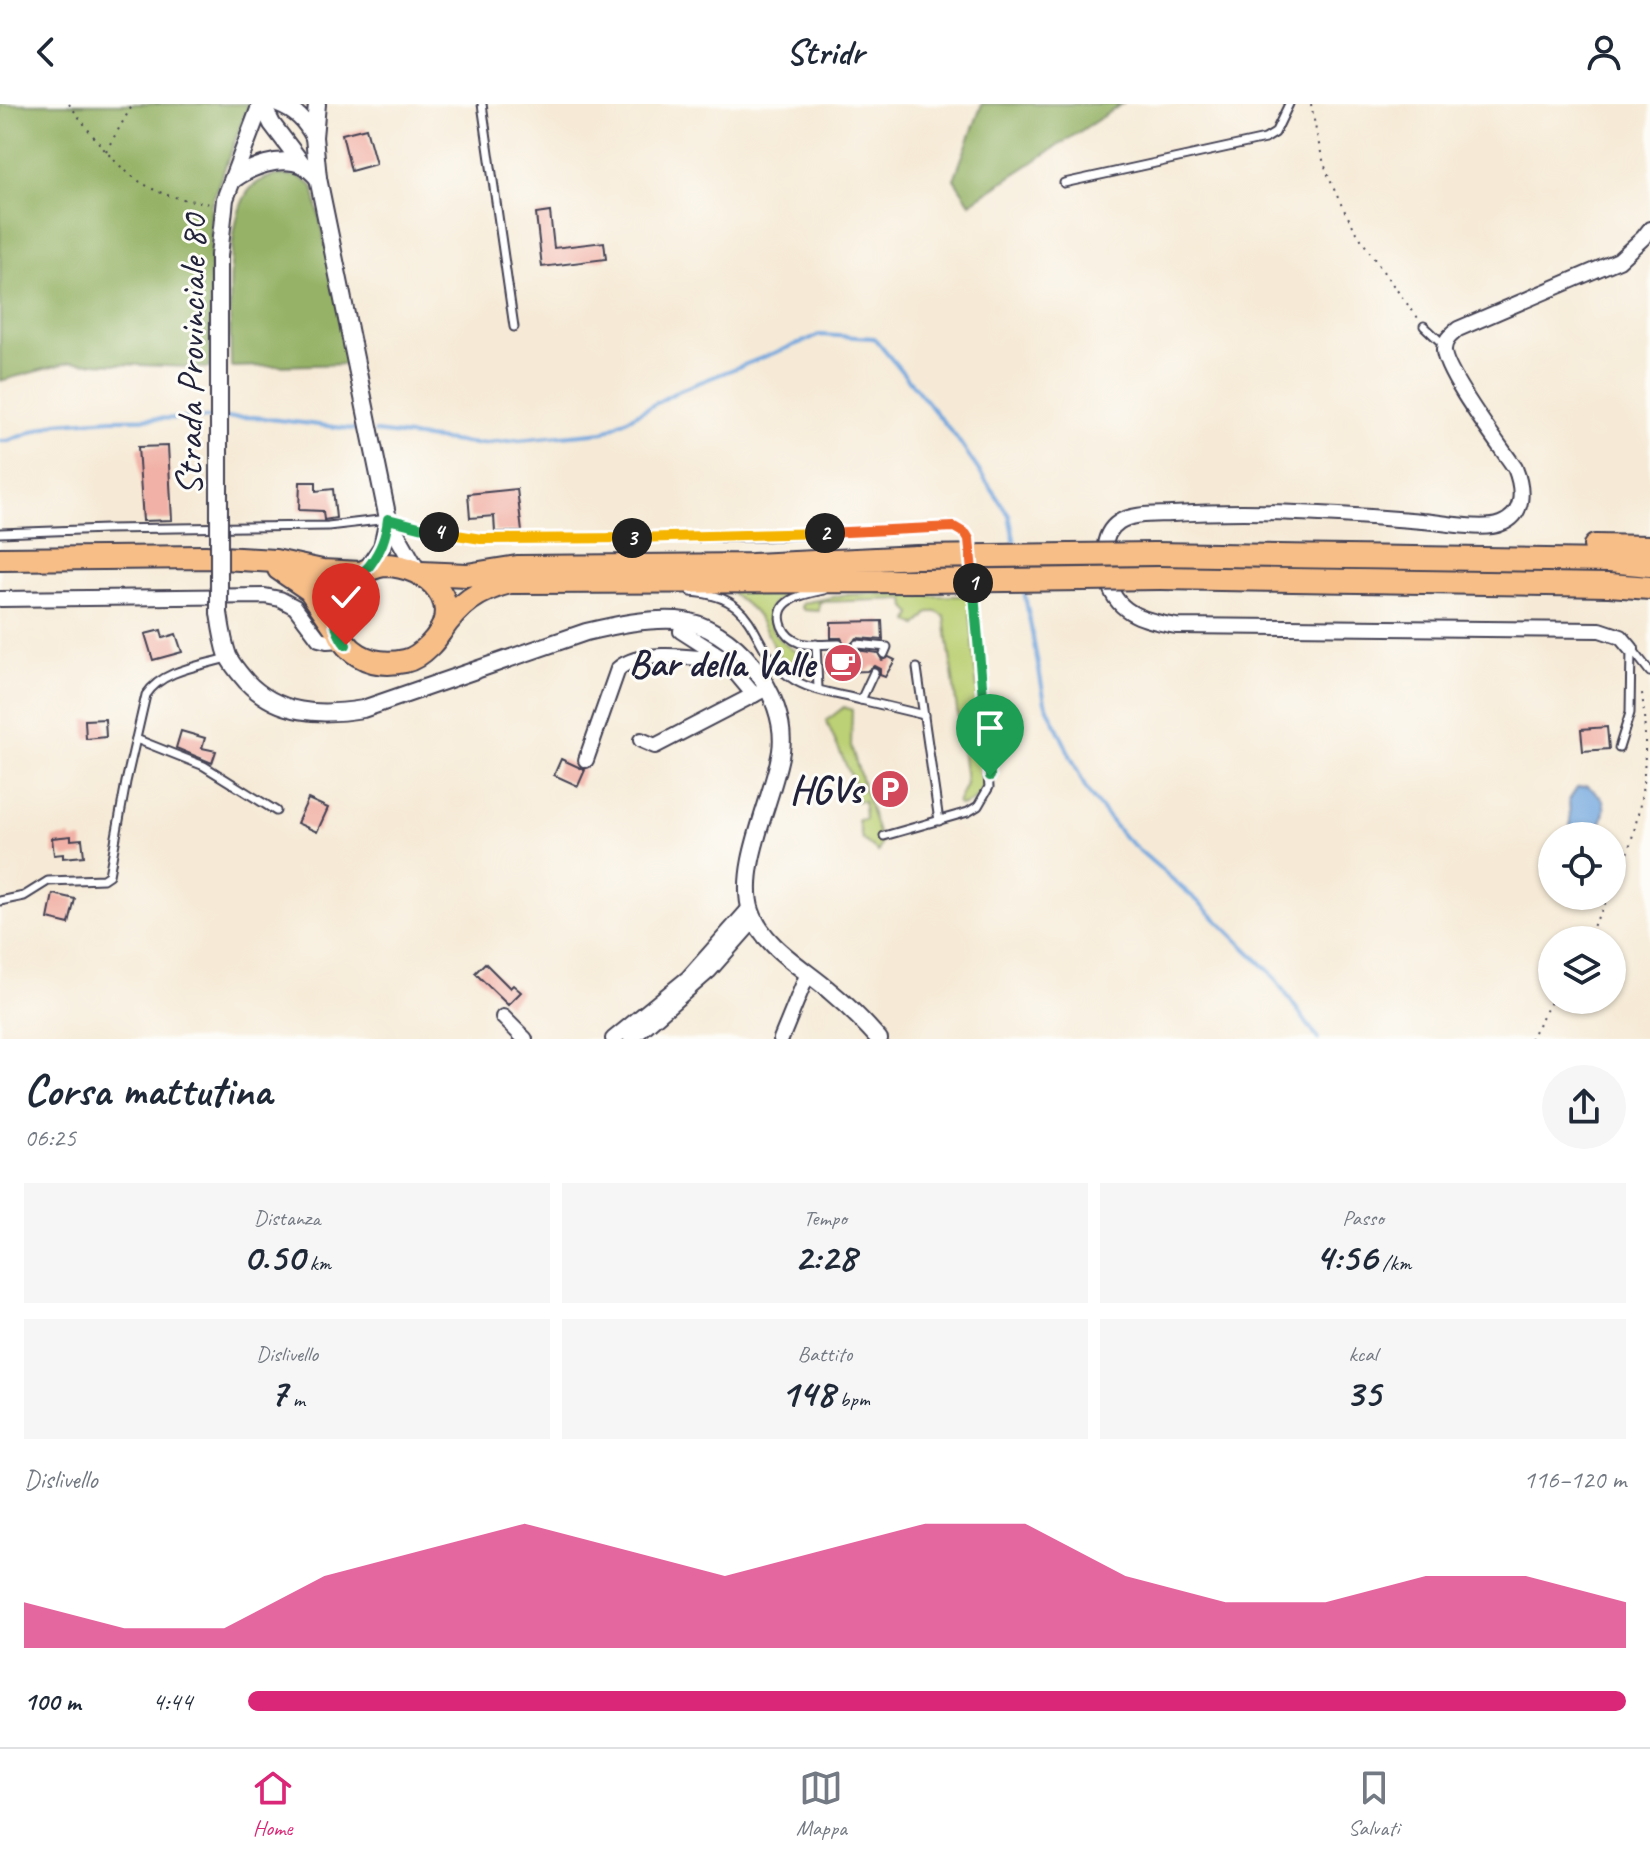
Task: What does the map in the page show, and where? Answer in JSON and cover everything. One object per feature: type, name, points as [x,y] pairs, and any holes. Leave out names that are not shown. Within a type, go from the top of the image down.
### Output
[{"type":"main road","points":[[1416,558],[1572,546],[1650,547]]},
{"type":"main road","points":[[0,559],[205,557],[256,559],[322,571],[364,571],[393,565],[420,573],[467,575],[517,567],[752,565],[917,557],[1154,554],[1609,561],[1650,565]]},
{"type":"main road","points":[[256,559],[282,571],[310,590],[352,650],[367,659],[397,662],[419,655],[452,614],[470,598],[491,587],[510,582],[1160,578],[1650,588]]},
{"type":"main road","points":[[340,637],[335,620],[338,600],[345,588],[364,571]]},
{"type":"main road","points":[[420,573],[433,582],[444,600],[446,613],[440,632]]},
{"type":"main road","points":[[1574,585],[1650,595]]},
{"type":"street","points":[[262,104],[272,124],[303,165],[318,178]]},
{"type":"street","name":"Strada Provinciale 80","points":[[229,658],[219,613],[219,256],[224,207],[262,104]]},
{"type":"street","points":[[278,104],[295,110],[314,137]]},
{"type":"street","points":[[317,104],[314,137],[318,178],[388,519],[420,573]]},
{"type":"street","points":[[233,180],[246,170],[265,164],[284,162],[303,165]]},
{"type":"street","points":[[1631,649],[1621,637],[1600,630],[1176,626],[1135,615],[1123,608],[1115,598],[1105,570],[1104,544],[1109,532],[1118,523],[1130,518],[1209,512],[1369,516],[1486,526],[1508,521],[1518,508],[1522,490],[1515,468],[1453,374],[1444,357],[1444,345],[1458,329],[1619,260],[1650,229]]},
{"type":"street","points":[[364,571],[382,547],[388,519]]},
{"type":"street","points":[[0,599],[265,596],[295,607],[319,639],[327,641],[340,637]]},
{"type":"street","points":[[683,621],[681,631],[725,661],[760,691],[778,721],[781,743],[751,867],[748,897],[752,914],[769,939],[874,1037]]},
{"type":"street","points":[[229,658],[250,685],[282,706],[310,712],[337,713],[363,709],[586,632],[623,623],[683,621],[711,630],[736,648],[757,671],[760,691]]},
{"type":"street","points":[[586,760],[618,669],[623,664],[649,657],[725,661]]},
{"type":"street","points":[[641,740],[655,746],[760,691]]},
{"type":"street","points":[[613,1039],[688,978],[752,914]]},
{"type":"street","points":[[631,1039],[709,971],[752,914]]},
{"type":"street","points":[[781,1039],[808,973]]},
{"type":"street","points":[[503,1017],[525,1039]]},
{"type":"lane","points":[[482,104],[514,327]]},
{"type":"lane","points":[[1064,183],[1265,139],[1275,133],[1289,104]]},
{"type":"lane","points":[[1424,326],[1444,345]]},
{"type":"lane","points":[[0,533],[328,526],[388,519],[450,535],[481,539],[736,537],[948,527],[961,529],[970,546],[989,787],[978,806],[968,812],[884,836]]},
{"type":"lane","points":[[839,644],[795,641],[784,631],[780,614],[792,599],[823,590],[921,581]]},
{"type":"lane","points":[[510,582],[534,590],[643,591]]},
{"type":"lane","points":[[674,592],[703,593],[730,602],[753,624],[780,669],[799,683],[924,715]]},
{"type":"lane","points":[[816,644],[818,688]]},
{"type":"lane","points":[[857,644],[882,645],[887,647],[884,654]]},
{"type":"lane","points":[[1631,649],[1650,672]]},
{"type":"lane","points":[[1619,748],[1630,713],[1631,649]]},
{"type":"lane","points":[[0,901],[24,896],[48,881],[103,879],[109,875],[146,695],[154,684],[168,676],[229,658]]},
{"type":"lane","points":[[917,668],[939,821]]},
{"type":"lane","points":[[861,700],[874,672]]},
{"type":"lane","points":[[136,739],[204,766],[276,811]]},
{"type":"path","points":[[69,104],[106,152],[127,172],[162,193],[224,207]]},
{"type":"path","points":[[106,152],[133,104]]},
{"type":"path","points":[[1311,104],[1331,184],[1362,239],[1424,326]]},
{"type":"path","points":[[1626,860],[1645,800],[1648,747],[1642,692]]},
{"type":"path","points":[[1530,1039],[1544,1014]]},
{"type":"green space","points":[[0,104],[249,104],[211,204],[210,368],[71,362],[0,381]]},
{"type":"green space","points":[[982,104],[1122,104],[970,203],[954,179]]},
{"type":"green space","points":[[280,175],[298,176],[313,186],[351,364],[231,367],[230,300],[236,221],[252,187]]},
{"type":"green space","points":[[733,588],[788,592],[771,605],[770,621],[779,639],[798,653],[799,675],[778,654],[753,611],[732,594]]},
{"type":"green space","points":[[911,593],[912,596],[969,596],[985,779],[977,797],[959,806],[957,803],[966,784],[945,617],[929,612],[917,626],[909,621],[912,614],[906,607],[905,599],[819,602],[819,611],[801,607],[803,603],[845,595]]},
{"type":"green space","points":[[844,707],[852,710],[851,746],[881,843],[878,852],[862,839],[858,820],[865,819],[864,801],[856,801],[855,785],[826,721]]},
{"type":"water","points":[[1587,786],[1601,797],[1604,807],[1601,822],[1570,822],[1569,800],[1577,788]]},
{"type":"building","points":[[366,128],[376,164],[351,171],[342,134]]},
{"type":"building","points":[[550,212],[554,248],[604,242],[606,259],[542,267],[536,214]]},
{"type":"building","points":[[168,446],[172,520],[143,521],[138,447]]},
{"type":"building","points":[[300,482],[316,482],[316,491],[333,489],[336,518],[324,520],[323,511],[299,510]]},
{"type":"building","points":[[517,489],[522,532],[495,532],[494,516],[470,518],[468,494]]},
{"type":"building","points":[[882,621],[883,640],[857,638],[851,644],[856,650],[878,653],[882,660],[889,657],[895,660],[885,677],[874,666],[867,671],[826,673],[826,655],[842,650],[845,645],[841,638],[831,638],[831,622]]},
{"type":"building","points":[[161,630],[163,638],[176,634],[182,652],[153,660],[145,634]]},
{"type":"building","points":[[105,719],[106,737],[86,739],[85,720]]},
{"type":"building","points":[[1607,727],[1609,749],[1583,751],[1581,729]]},
{"type":"building","points":[[181,731],[205,738],[202,748],[216,751],[212,763],[176,748]]},
{"type":"building","points":[[561,759],[585,770],[578,786],[554,775]]},
{"type":"building","points":[[308,799],[328,808],[317,832],[297,823]]},
{"type":"building","points":[[71,836],[71,840],[82,839],[84,856],[63,858],[63,854],[54,855],[52,838]]},
{"type":"building","points":[[53,894],[75,899],[69,924],[48,919]]},
{"type":"building","points":[[485,963],[510,988],[513,985],[521,992],[508,1005],[475,973]]},
{"type":"waterway","points":[[375,432],[476,444],[604,432],[680,390],[820,335],[874,338],[956,437],[1009,515],[1016,549]]},
{"type":"waterway","points":[[224,418],[254,417],[367,431]]},
{"type":"waterway","points":[[0,441],[8,441],[57,423],[215,418]]},
{"type":"waterway","points":[[1023,585],[1045,702],[1087,791],[1124,837],[1202,905],[1271,973],[1318,1039]]},
{"type":"place","name":"Bar della Valle","points":[[843,663]]},
{"type":"place","name":"HGVs","points":[[890,789]]},
{"type":"route","points":[[346,645],[336,627],[338,600],[354,578],[367,569],[382,547],[388,519],[450,535],[481,539],[763,537],[954,527],[961,529],[969,539],[990,776]]}]
